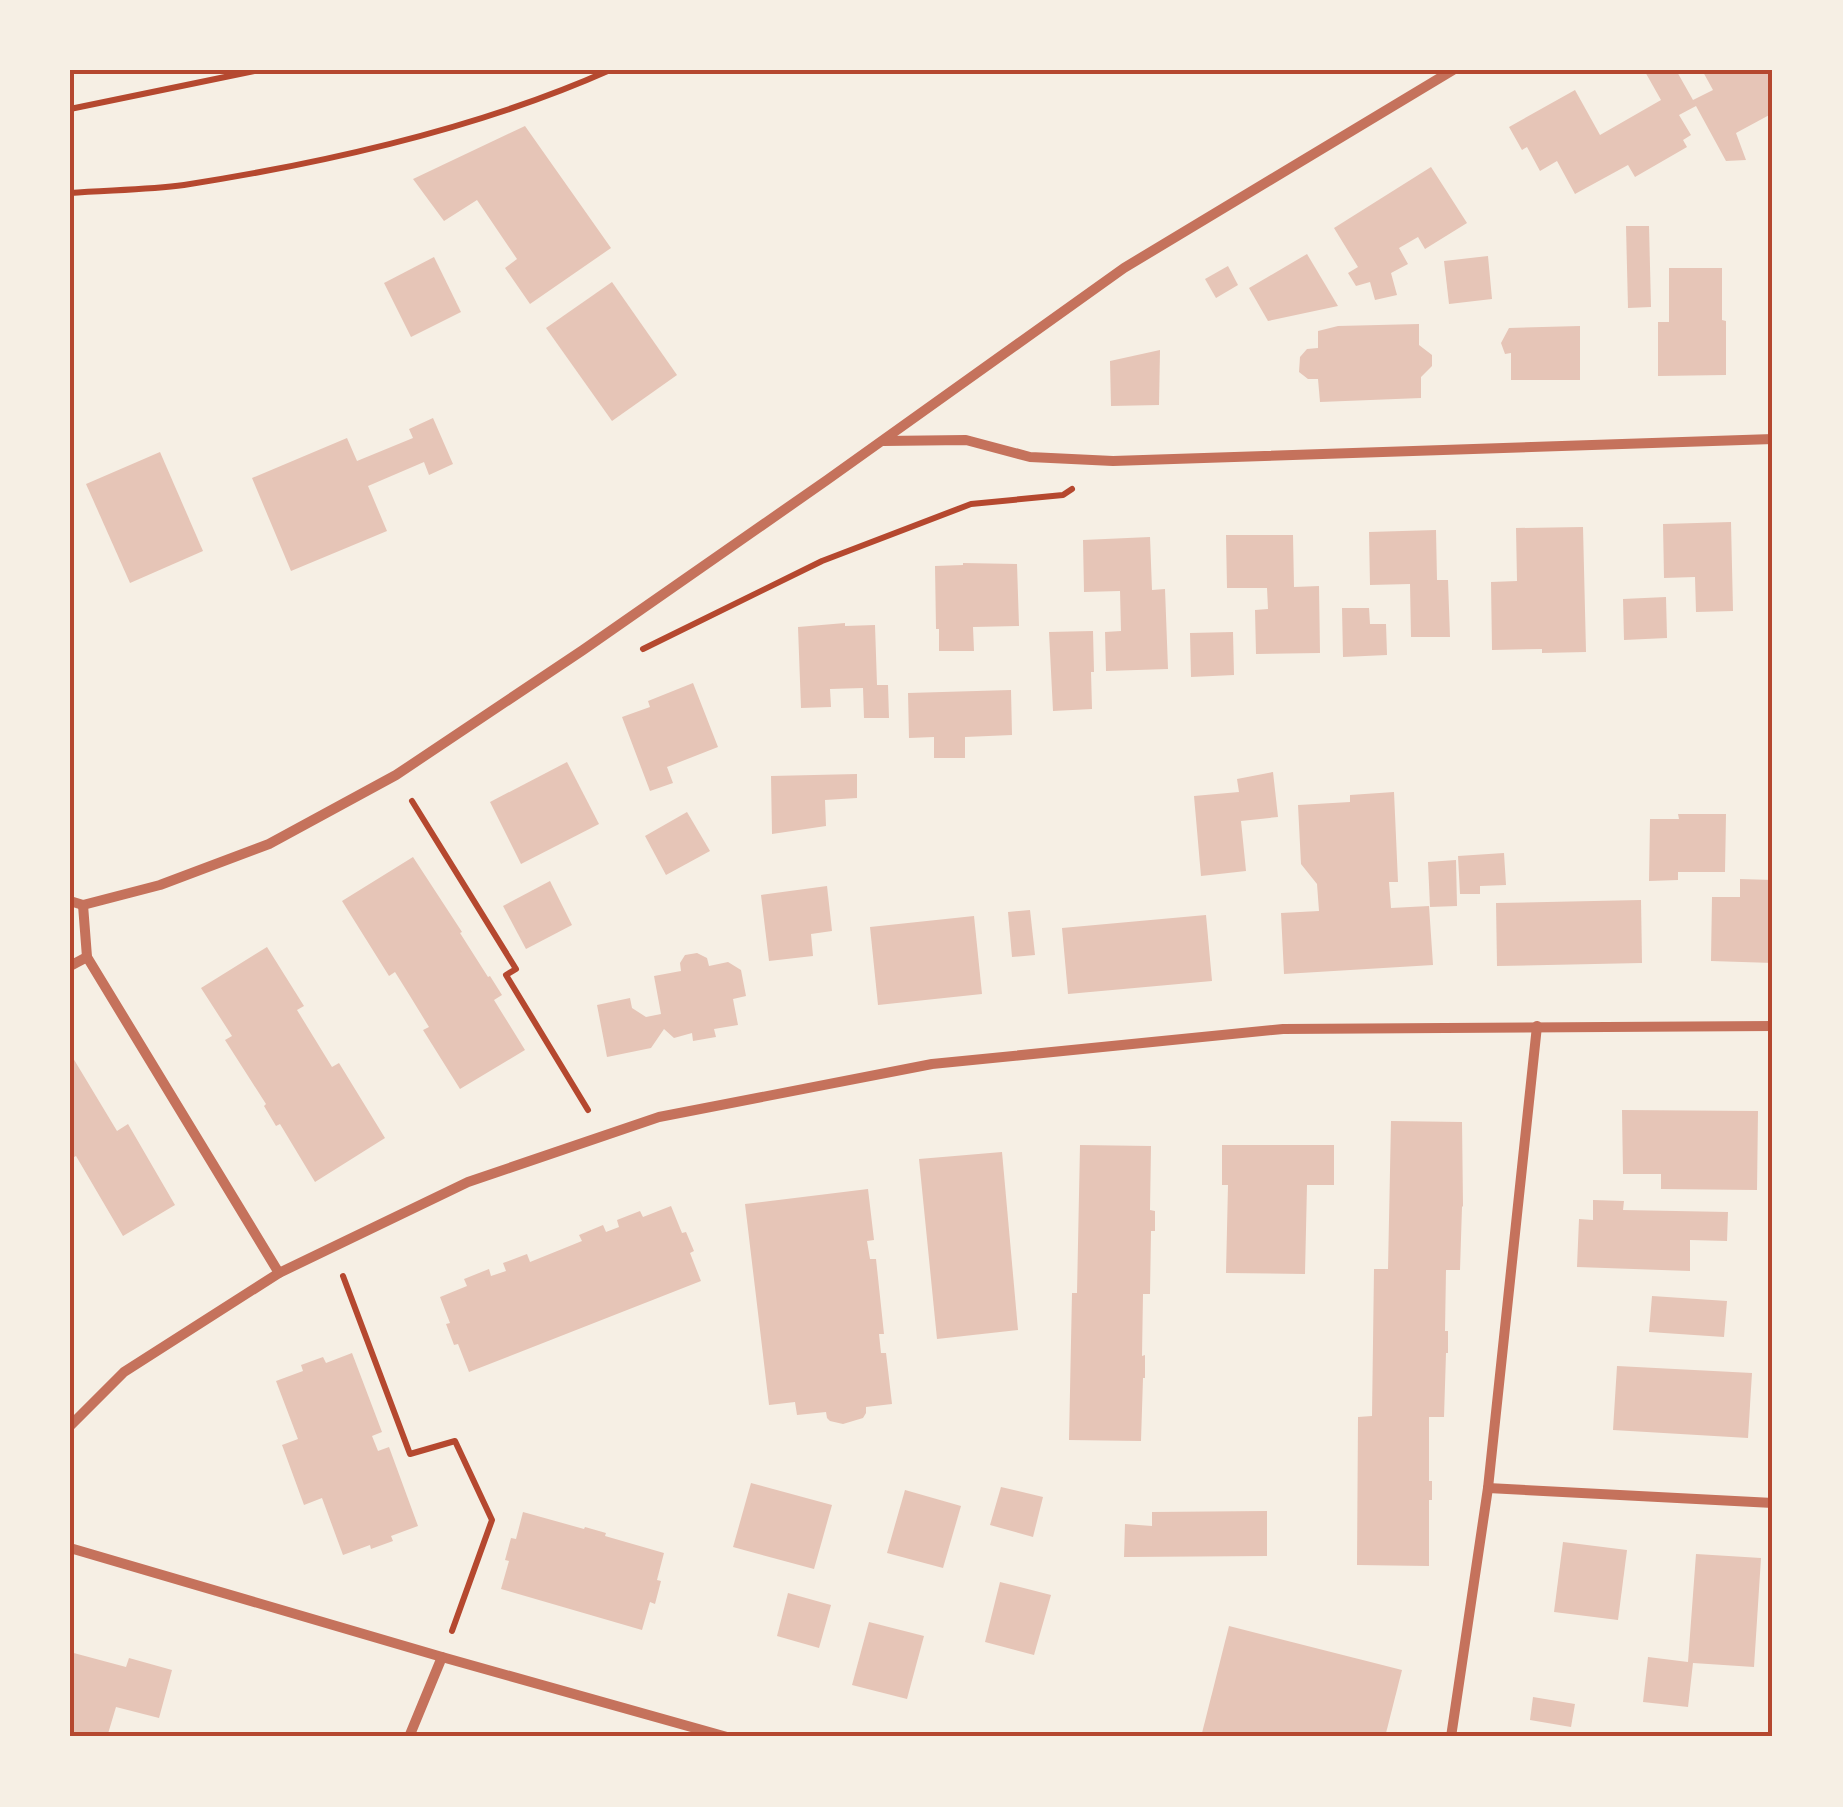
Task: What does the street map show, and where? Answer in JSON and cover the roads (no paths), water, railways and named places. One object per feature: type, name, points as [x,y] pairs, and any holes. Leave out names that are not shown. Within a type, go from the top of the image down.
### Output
[{"type":"street","points":[[70,901],[83,905],[160,885],[269,844],[396,775],[583,650],[1124,268],[1453,70]]},
{"type":"street","points":[[882,441],[966,440],[1030,457],[1113,461],[1773,439]]},
{"type":"street","points":[[83,905],[87,957],[278,1273]]},
{"type":"street","points":[[70,966],[87,957]]},
{"type":"street","points":[[1451,1737],[1488,1488],[1537,1026]]},
{"type":"street","points":[[70,1426],[124,1372],[278,1273],[468,1182],[658,1118],[932,1064],[1283,1030],[1773,1026]]},
{"type":"street","points":[[1488,1488],[1773,1503]]},
{"type":"street","points":[[70,1548],[727,1737]]},
{"type":"street","points":[[408,1737],[442,1658]]}]
